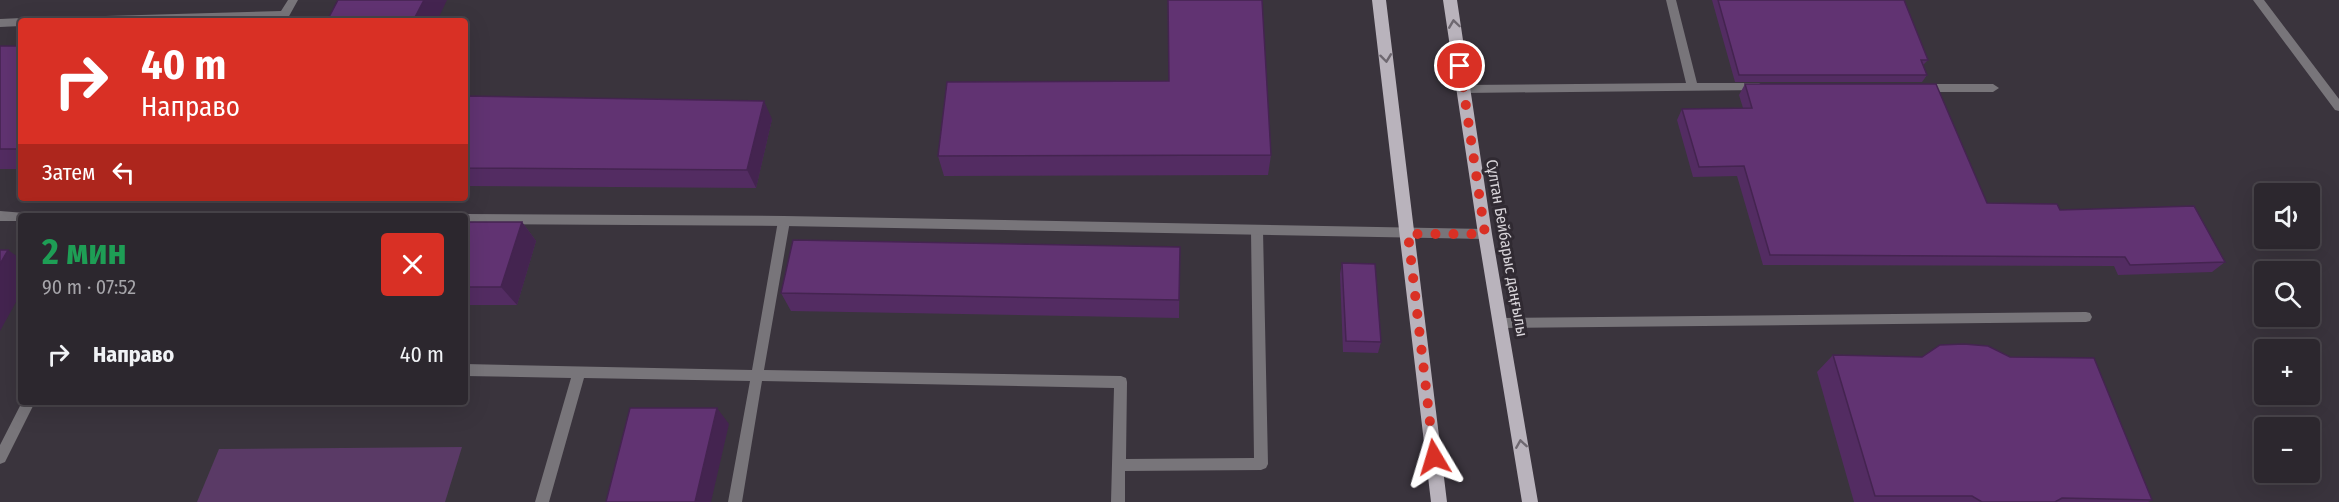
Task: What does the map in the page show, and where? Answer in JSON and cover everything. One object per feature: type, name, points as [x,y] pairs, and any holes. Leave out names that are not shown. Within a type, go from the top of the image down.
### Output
[{"type":"main road","points":[[1379,0],[1439,502]]},
{"type":"main road","name":"Сұлтан Бейбарыс даңғылы","points":[[1450,0],[1485,234],[1502,323],[1530,502]]},
{"type":"street","points":[[177,18],[284,15],[293,0]]},
{"type":"street","points":[[1671,0],[1692,87]]},
{"type":"street","points":[[2258,0],[2339,107]]},
{"type":"street","points":[[0,23],[18,22]]},
{"type":"street","points":[[1463,89],[1773,87]]},
{"type":"street","points":[[1912,87],[1993,88]]},
{"type":"street","points":[[0,216],[18,216]]},
{"type":"street","points":[[468,219],[784,221],[1485,234]]},
{"type":"street","points":[[735,502],[784,221]]},
{"type":"street","points":[[1119,465],[1261,464],[1257,231]]},
{"type":"street","points":[[1502,323],[2086,317]]},
{"type":"street","points":[[468,370],[1121,382],[1118,502]]},
{"type":"street","points":[[542,502],[579,372]]},
{"type":"street","points":[[0,458],[27,405]]},
{"type":"shaded area","points":[[462,447],[445,502],[197,502],[219,449]]},
{"type":"building","points":[[338,0],[424,0],[415,18],[329,18]]},
{"type":"building","points":[[1168,0],[1262,0],[1271,155],[938,156],[947,82],[1169,81]]},
{"type":"building","points":[[1718,0],[1904,0],[1928,60],[1921,60],[1927,75],[1739,75]]},
{"type":"building","points":[[0,46],[18,46],[18,149],[0,149]]},
{"type":"building","points":[[1745,84],[1936,84],[1987,203],[2057,204],[2060,210],[2194,206],[2225,262],[2130,265],[2125,257],[1770,255],[1744,166],[1699,167],[1682,109],[1752,108]]},
{"type":"building","points":[[468,96],[764,101],[747,170],[468,168]]},
{"type":"building","points":[[468,222],[522,222],[501,287],[468,287]]},
{"type":"building","points":[[793,240],[1180,247],[1179,300],[781,293]]},
{"type":"building","points":[[0,250],[8,250],[0,264]]},
{"type":"building","points":[[1342,263],[1375,264],[1381,342],[1346,341]]},
{"type":"building","points":[[1940,345],[1988,346],[2010,357],[2094,358],[2152,500],[2062,498],[2055,502],[1982,502],[1972,496],[1875,496],[1833,355],[1922,357]]},
{"type":"building","points":[[630,408],[717,408],[695,502],[606,502]]},
{"type":"route","points":[[1434,457],[1408,234],[1485,234],[1460,66]]}]
